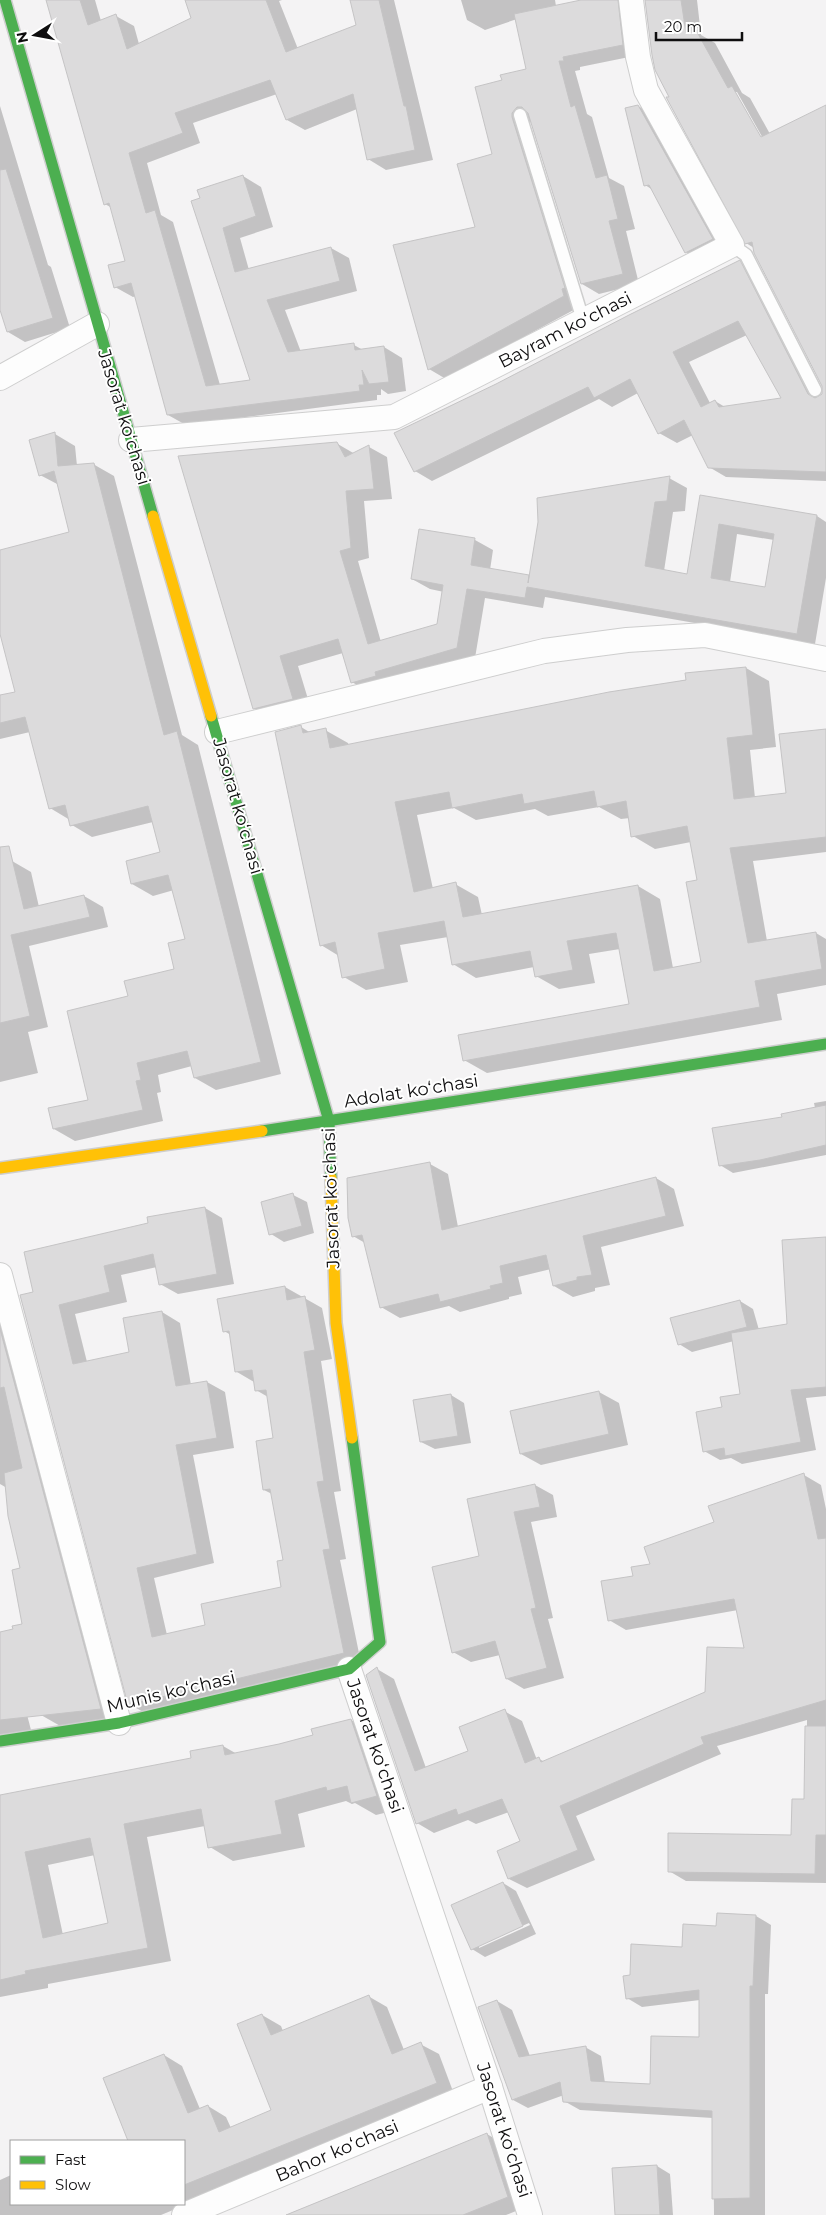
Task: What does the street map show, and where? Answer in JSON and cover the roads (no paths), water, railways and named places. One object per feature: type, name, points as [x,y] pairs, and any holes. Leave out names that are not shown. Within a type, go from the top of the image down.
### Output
[{"type":"street","name":"Jasorat koʻchasi","points":[[5,0],[97,324],[329,1121],[336,1323],[380,1642],[349,1669],[490,2086],[530,2215]]},
{"type":"street","points":[[631,0],[638,57],[646,90],[732,245]]},
{"type":"street","name":"Bayram koʻchasi","points":[[132,440],[394,417],[732,245]]},
{"type":"street","points":[[0,378],[97,324]]},
{"type":"street","points":[[217,732],[544,651],[627,640],[705,635],[826,658]]},
{"type":"street","name":"Adolat koʻchasi","points":[[0,1168],[329,1121],[826,1044]]},
{"type":"street","points":[[0,1275],[119,1723]]},
{"type":"street","name":"Munis koʻchasi","points":[[0,1741],[119,1723],[349,1669]]},
{"type":"street","name":"Bahor koʻchasi","points":[[184,2215],[490,2086]]},
{"type":"lane","points":[[520,116],[583,320]]},
{"type":"lane","points":[[732,245],[746,255],[815,390]]}]
